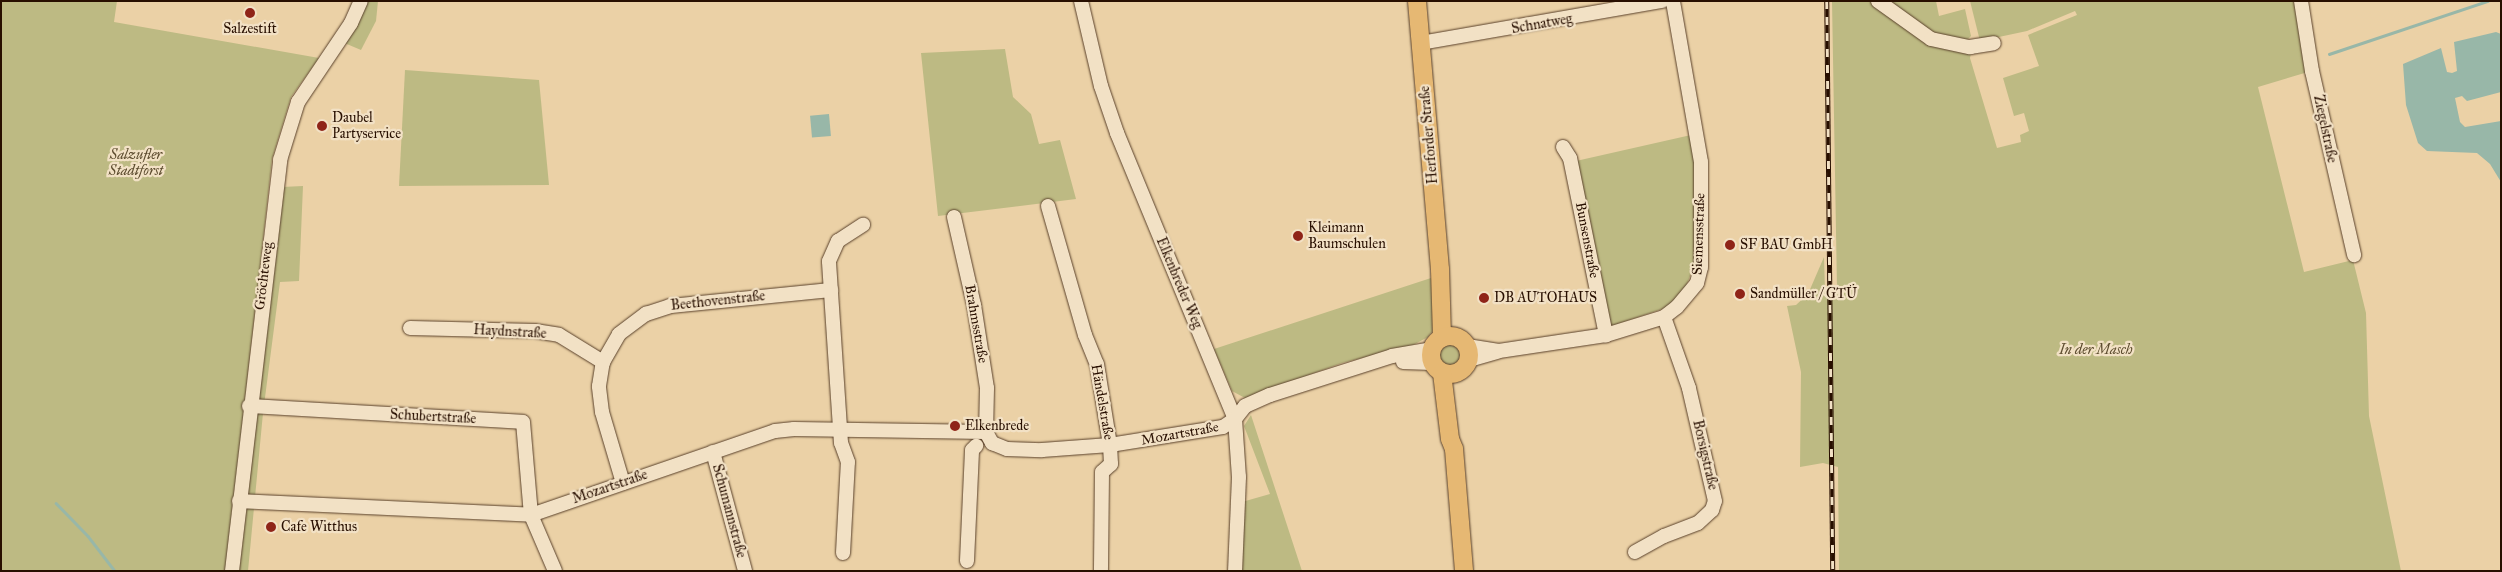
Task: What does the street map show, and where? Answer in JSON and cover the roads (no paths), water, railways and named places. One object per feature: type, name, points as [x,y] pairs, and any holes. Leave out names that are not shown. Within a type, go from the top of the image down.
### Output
[{"type":"main road","name":"Herforder Straße","points":[[1417,1],[1449,355],[1450,439],[1454,449],[1464,571]]},
{"type":"street","name":"Gröchteweg","points":[[232,571],[249,406],[282,149],[301,97],[347,29],[361,1]]},
{"type":"street","name":"Elkenbreder Weg","points":[[1081,1],[1101,86],[1117,133],[1235,419],[1239,477],[1235,571]]},
{"type":"street","name":"Schnatweg","points":[[1421,43],[1455,40],[1662,1]]},
{"type":"street","name":"Siemensstraße","points":[[1449,355],[1500,351],[1606,335],[1664,316],[1690,294],[1697,283],[1701,267],[1701,162],[1673,1]]},
{"type":"street","points":[[1878,1],[1931,39],[1970,47],[1994,43]]},
{"type":"street","name":"Ziegelstraße","points":[[2301,1],[2312,71],[2354,255]]},
{"type":"street","name":"Bunsenstraße","points":[[1563,147],[1570,158],[1606,335]]},
{"type":"street","name":"Händelstraße","points":[[1048,206],[1085,334],[1097,364],[1110,445],[1111,464],[1102,472],[1101,571]]},
{"type":"street","name":"Brahmsstraße","points":[[954,217],[974,305],[987,388],[983,439],[972,450],[967,561]]},
{"type":"street","points":[[843,553],[848,462],[841,443],[829,261],[832,248],[844,235],[863,225]]},
{"type":"street","name":"Beethovenstraße","points":[[623,483],[602,412],[599,386],[604,362],[619,334],[632,323],[670,306],[831,290]]},
{"type":"street","name":"Borsigstraße","points":[[1635,552],[1664,536],[1698,524],[1712,510],[1715,501],[1689,388],[1664,316]]},
{"type":"street","name":"Haydnstraße","points":[[410,328],[535,331],[559,335],[604,362]]},
{"type":"street","name":"Mozartstraße","points":[[239,500],[531,514],[775,431],[841,430],[983,439],[1007,449],[1042,450],[1110,445],[1223,427],[1235,419],[1245,406],[1270,395],[1383,360],[1449,355]]},
{"type":"street","name":"Schubertstraße","points":[[249,406],[523,422],[531,514]]},
{"type":"street","name":"Schumannstraße","points":[[713,452],[745,571]]},
{"type":"street","points":[[531,514],[555,571]]},
{"type":"waterway","points":[[2329,54],[2487,1]]},
{"type":"waterway","points":[[56,503],[88,536],[115,571]]},
{"type":"railway","points":[[1827,1],[1833,571]]},
{"type":"place","name":"Salzestift","points":[[250,13]]},
{"type":"place","name":"Daubel Partyservice","points":[[322,126]]},
{"type":"place","name":"Kleimann Baumschulen","points":[[1298,236]]},
{"type":"place","name":"SF BAU GmbH","points":[[1730,245]]},
{"type":"place","name":"Sandmüller / GTÜ","points":[[1740,294]]},
{"type":"place","name":"DB AUTOHAUS","points":[[1484,298]]},
{"type":"place","name":"Elkenbrede","points":[[955,426]]},
{"type":"place","name":"Cafe Witthus","points":[[271,527]]},
{"type":"park label","name":"Salzufler Stadtforst","points":[[136,164]]},
{"type":"park label","name":"In der Masch","points":[[2096,350]]}]
